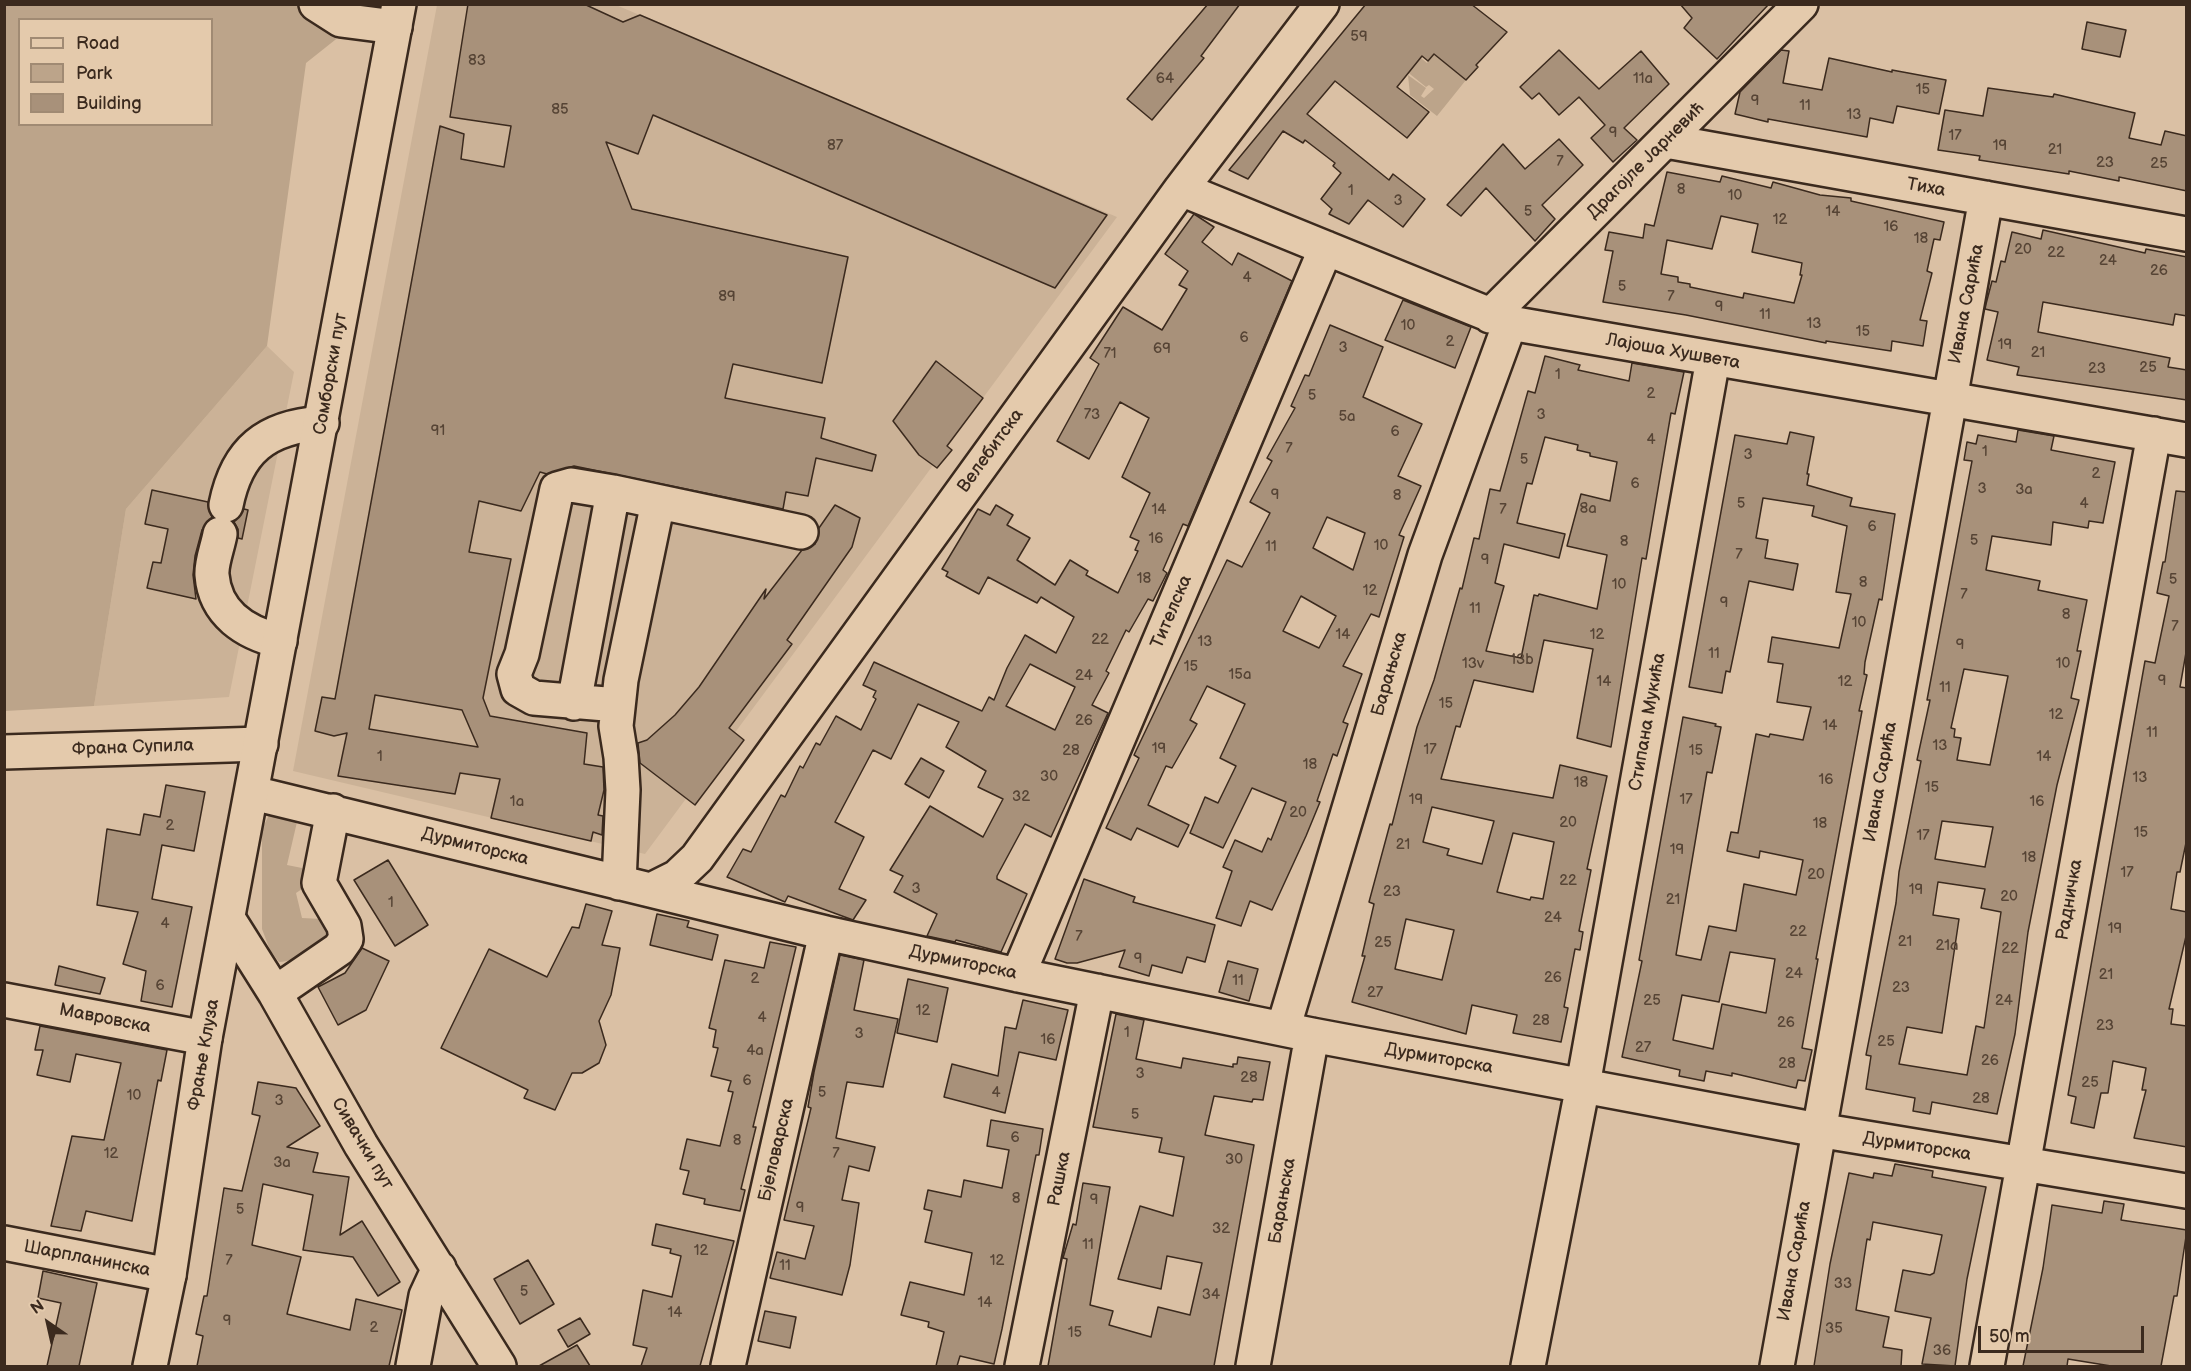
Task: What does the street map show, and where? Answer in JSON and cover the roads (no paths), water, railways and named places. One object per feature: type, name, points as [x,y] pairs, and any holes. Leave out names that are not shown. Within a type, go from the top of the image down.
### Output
[{"type":"street","points":[[316,4],[341,20],[397,16]]},
{"type":"street","name":"Велебитска","points":[[653,889],[686,870],[729,815],[1181,189],[1322,4]]},
{"type":"street","name":"Драгојле Јарневић","points":[[1500,320],[1665,141],[1802,4]]},
{"type":"street","name":"Сомборски пут","points":[[261,744],[397,16]]},
{"type":"street","name":"Тиха","points":[[1665,141],[2187,234]]},
{"type":"street","name":"Лајоша Хушвета","points":[[1181,189],[1500,320],[2187,440]]},
{"type":"street","name":"Ивана Сарића","points":[[1777,1366],[1986,198]]},
{"type":"street","name":"Тителска","points":[[1018,975],[1326,248]]},
{"type":"street","name":"Барањска","points":[[1253,1366],[1298,1032],[1425,555],[1500,320]]},
{"type":"street","name":"Стипана Мукића","points":[[1528,1366],[1583,1085],[1713,359]]},
{"type":"street","points":[[280,641],[260,636],[230,619],[212,575],[230,487],[243,457],[266,437],[295,425],[322,423]]},
{"type":"street","name":"Радничка","points":[[1987,1366],[2154,434]]},
{"type":"street","points":[[618,705],[534,698],[518,689],[513,674],[522,654],[556,489],[571,485],[613,492],[801,532]]},
{"type":"street","points":[[574,703],[613,492]]},
{"type":"street","points":[[619,883],[623,789],[616,726],[618,705],[658,502]]},
{"type":"street","name":"Франа Супила","points":[[4,752],[261,744]]},
{"type":"street","name":"Фрање Клуза","points":[[150,1366],[169,1275],[205,1038],[230,920],[261,744]]},
{"type":"street","name":"Дурмиторска","points":[[253,793],[826,933],[1018,975],[1298,1032],[1818,1130],[2187,1191]]},
{"type":"street","points":[[275,993],[339,949],[346,939],[344,926],[319,883],[333,811]]},
{"type":"street","points":[[686,870],[689,889],[697,902]]},
{"type":"street","name":"Сивачки пут","points":[[230,920],[275,993],[362,1145],[499,1366]]},
{"type":"street","name":"Бјеловарска","points":[[728,1366],[826,933]]},
{"type":"street","name":"Рашка","points":[[1022,1366],[1097,991]]},
{"type":"street","name":"Мавровска","points":[[4,1000],[205,1038]]},
{"type":"street","name":"Шарпланинска","points":[[4,1244],[169,1275]]},
{"type":"street","points":[[412,1366],[426,1296],[439,1268]]}]
